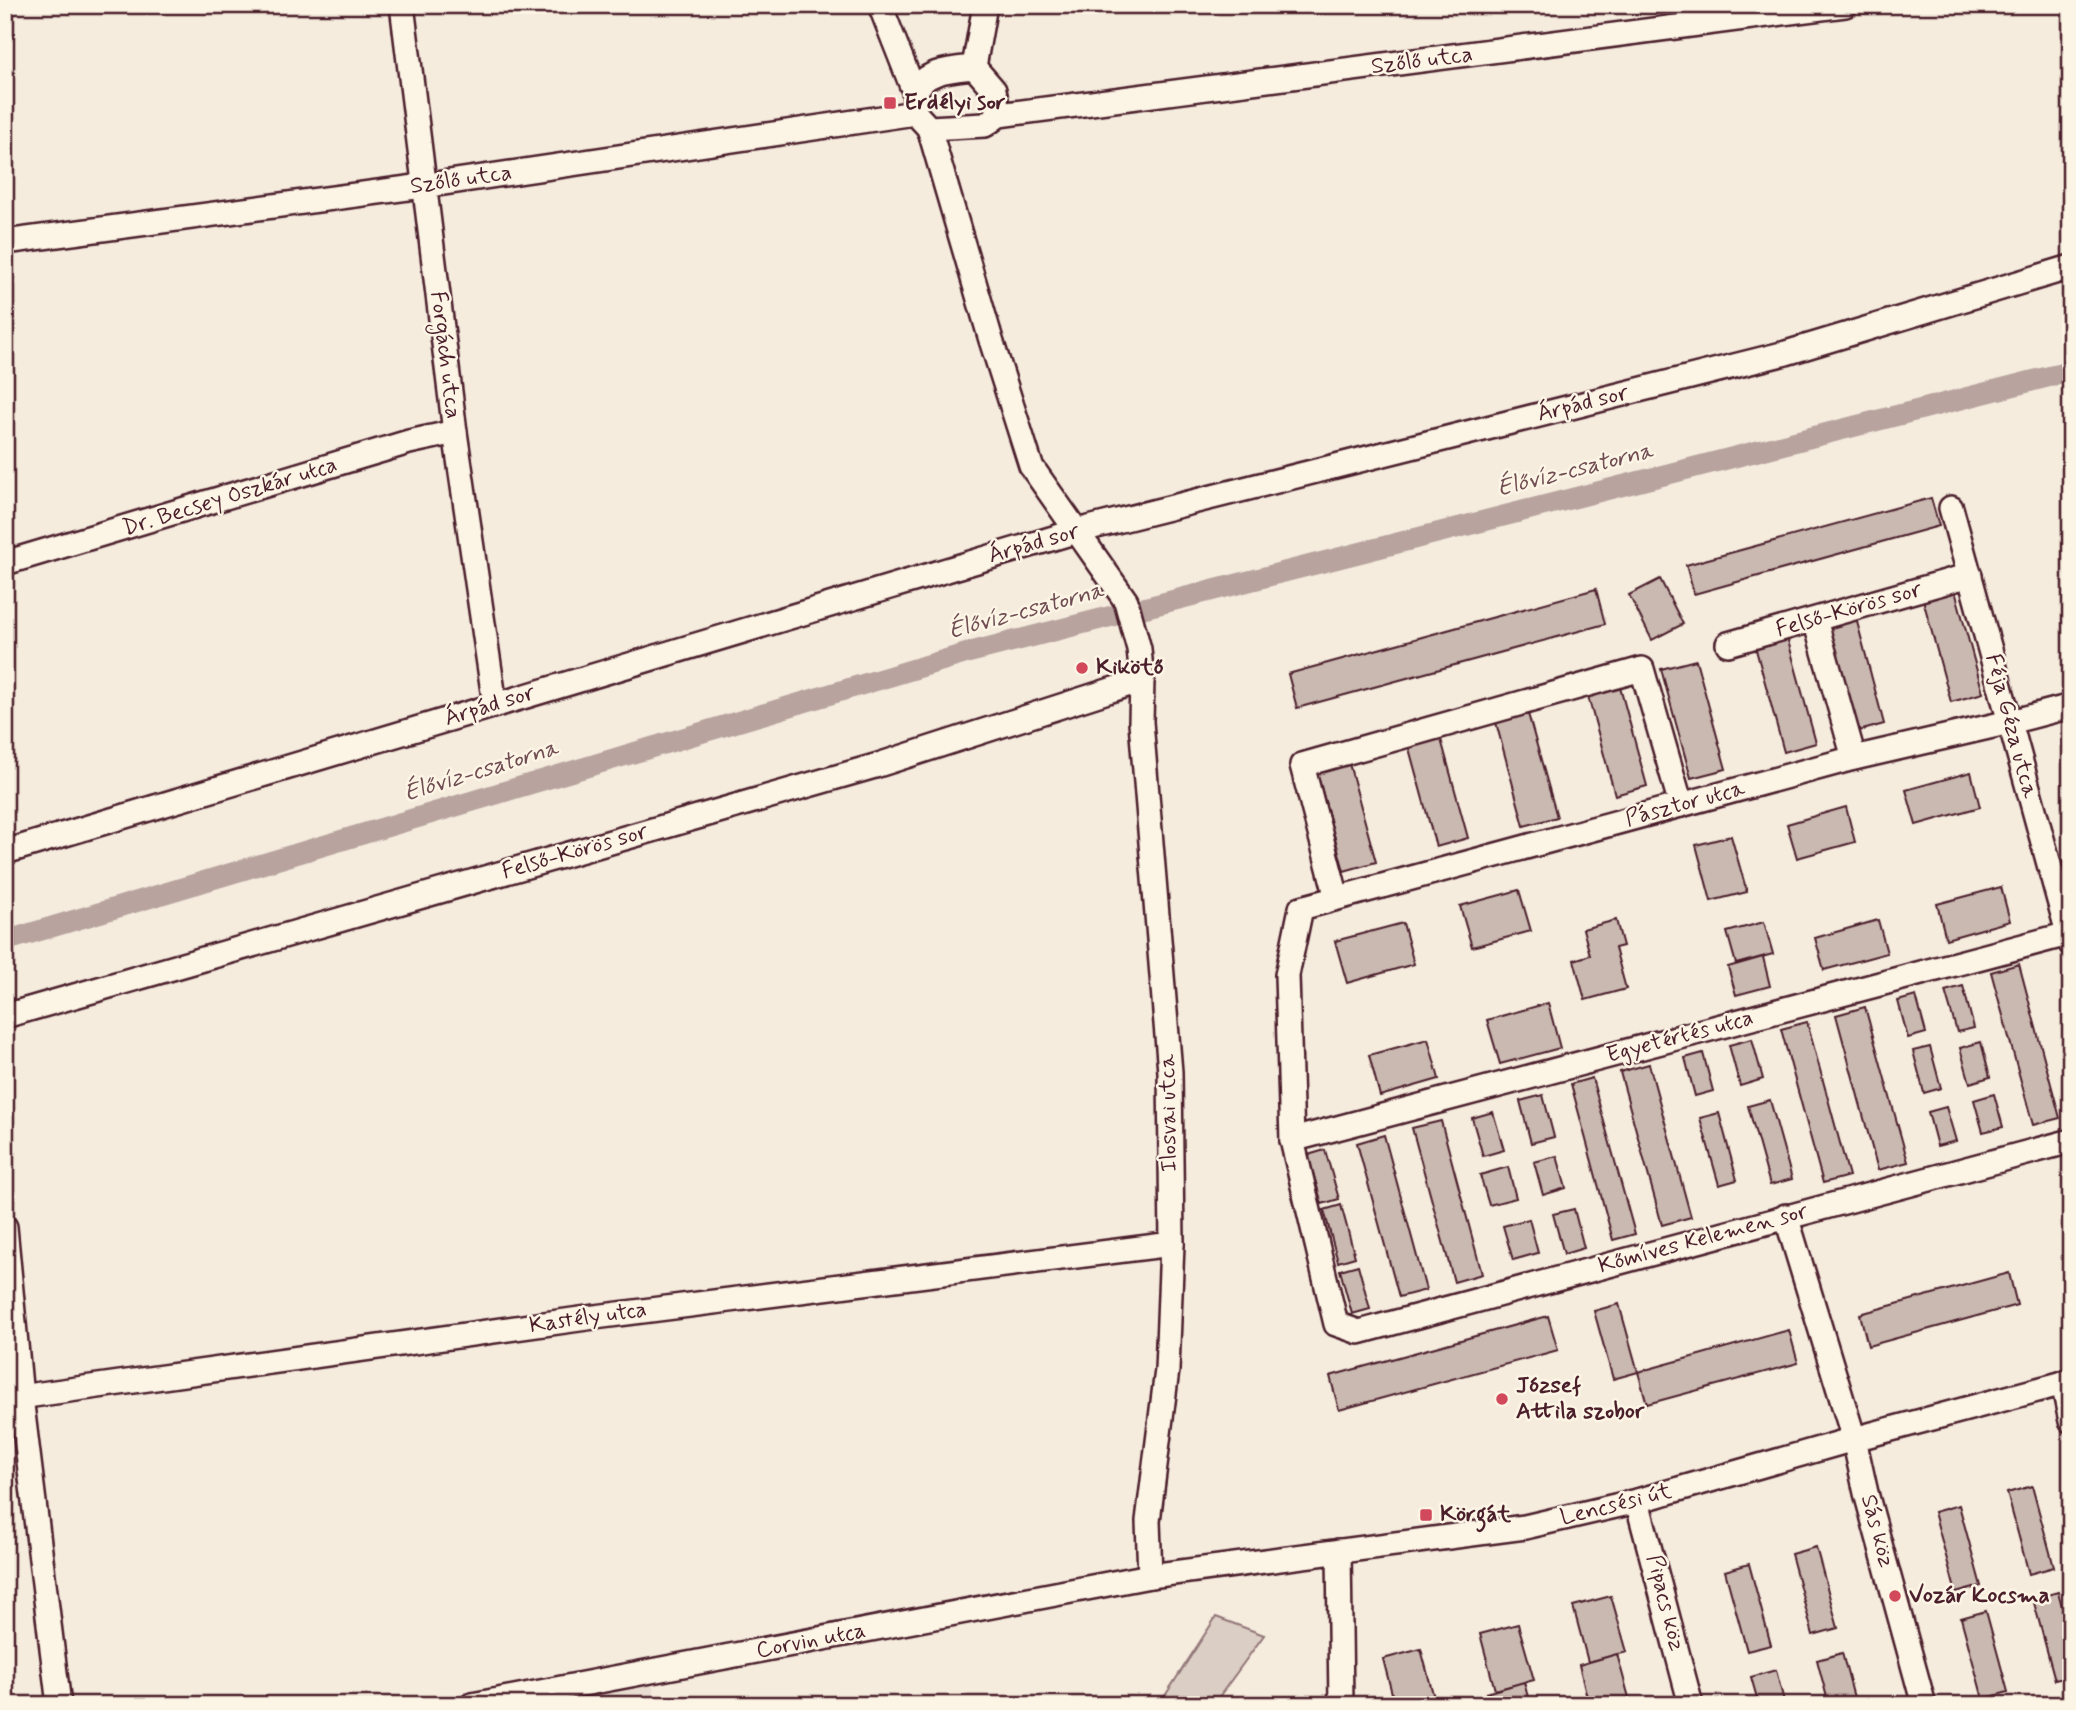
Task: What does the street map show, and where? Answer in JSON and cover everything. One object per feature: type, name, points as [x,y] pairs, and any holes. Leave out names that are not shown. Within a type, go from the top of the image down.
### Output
[{"type":"street","name":"Forgách utca","points":[[402,5],[455,432],[495,705]]},
{"type":"street","points":[[880,5],[920,111],[1031,466],[1077,531]]},
{"type":"street","points":[[974,67],[985,5]]},
{"type":"street","name":"Szőlő utca","points":[[5,242],[423,186],[920,111],[985,125],[999,115],[1845,5]]},
{"type":"street","points":[[920,111],[926,80],[940,71],[974,67]]},
{"type":"street","points":[[974,67],[994,90],[999,115]]},
{"type":"street","name":"Árpád sor","points":[[5,852],[1077,531],[1786,353],[2071,267]]},
{"type":"street","name":"Dr. Becsey Oszkár utca","points":[[5,563],[409,442],[455,432]]},
{"type":"street","name":"Féja Géza utca","points":[[1951,508],[2069,939]]},
{"type":"street","name":"Ilosvai utca","points":[[1077,531],[1126,601],[1139,649],[1142,680],[1141,722],[1170,1072],[1172,1244],[1167,1370],[1148,1521],[1150,1576]]},
{"type":"street","name":"Felső-Körös sor","points":[[1728,644],[1970,575]]},
{"type":"street","points":[[1815,620],[1854,758]]},
{"type":"street","points":[[1337,898],[1302,765],[1642,669],[1681,805]]},
{"type":"street","name":"Felső-Körös sor","points":[[5,1016],[875,766],[1142,680]]},
{"type":"street","name":"Pásztor utca","points":[[1292,1140],[1287,975],[1301,908],[1854,758],[2071,706]]},
{"type":"street","name":"Egyetértés utca","points":[[1292,1140],[2069,939]]},
{"type":"street","name":"Kőmíves Kelemen sor","points":[[1292,1140],[1336,1324],[1359,1332],[2071,1141]]},
{"type":"street","name":"Sás köz","points":[[1786,1216],[1854,1439],[1866,1493],[1924,1705]]},
{"type":"street","points":[[5,1227],[13,1398],[59,1705]]},
{"type":"street","name":"Kastély utca","points":[[13,1398],[587,1318],[1172,1244]]},
{"type":"street","points":[[2067,1382],[2071,1421]]},
{"type":"street","name":"Lencsési út","points":[[1150,1576],[1525,1527],[1637,1501],[2067,1382]]},
{"type":"street","name":"Pipacs köz","points":[[1637,1501],[1691,1705]]},
{"type":"street","points":[[1339,1551],[1341,1705]]},
{"type":"street","name":"Corvin utca","points":[[472,1705],[1150,1576]]},
{"type":"shaded area","points":[[1216,1617],[1264,1635],[1213,1705],[1159,1705]]},
{"type":"shaded area","points":[[651,1678],[656,1705],[528,1705]]},
{"type":"building","points":[[1931,498],[1939,526],[1694,594],[1686,565]]},
{"type":"building","points":[[1660,579],[1683,624],[1652,640],[1629,595]]},
{"type":"building","points":[[1954,587],[1983,693],[1951,702],[1922,596]]},
{"type":"building","points":[[1596,589],[1605,624],[1297,708],[1288,674]]},
{"type":"building","points":[[1856,618],[1884,724],[1852,733],[1823,627]]},
{"type":"building","points":[[1787,637],[1816,743],[1784,752],[1755,646]]},
{"type":"building","points":[[1696,660],[1726,769],[1691,778],[1661,669]]},
{"type":"building","points":[[1618,680],[1647,786],[1615,795],[1586,689]]},
{"type":"building","points":[[1527,710],[1557,817],[1524,826],[1495,719]]},
{"type":"building","points":[[1439,732],[1468,838],[1436,847],[1407,741]]},
{"type":"building","points":[[1347,756],[1376,862],[1344,871],[1315,765]]},
{"type":"building","points":[[1971,772],[1980,807],[1916,825],[1906,790]]},
{"type":"building","points":[[1846,807],[1855,842],[1797,858],[1787,824]]},
{"type":"building","points":[[1731,836],[1747,892],[1711,901],[1696,845]]},
{"type":"building","points":[[2001,887],[2010,921],[1946,939],[1937,904]]},
{"type":"building","points":[[1519,890],[1531,931],[1472,947],[1460,906]]},
{"type":"building","points":[[1616,920],[1623,946],[1615,948],[1626,989],[1585,1000],[1574,960],[1590,955],[1583,929]]},
{"type":"building","points":[[1878,920],[1887,953],[1824,970],[1815,938]]},
{"type":"building","points":[[1764,922],[1773,954],[1736,964],[1727,932]]},
{"type":"building","points":[[1403,923],[1414,964],[1347,983],[1335,941]]},
{"type":"building","points":[[1763,957],[1770,986],[1736,995],[1728,967]]},
{"type":"building","points":[[2019,964],[2060,1118],[2033,1125],[1991,972]]},
{"type":"building","points":[[1963,986],[1974,1028],[1957,1032],[1945,991]]},
{"type":"building","points":[[1916,996],[1926,1033],[1908,1038],[1898,1001]]},
{"type":"building","points":[[1548,1003],[1560,1048],[1500,1064],[1487,1020]]},
{"type":"building","points":[[1865,1007],[1908,1162],[1878,1170],[1836,1015]]},
{"type":"building","points":[[1807,1022],[1849,1176],[1823,1183],[1781,1029]]},
{"type":"building","points":[[1428,1039],[1439,1079],[1380,1096],[1369,1055]]},
{"type":"building","points":[[1752,1039],[1763,1079],[1740,1086],[1729,1045]]},
{"type":"building","points":[[1981,1042],[1990,1077],[1970,1083],[1960,1048]]},
{"type":"building","points":[[1930,1047],[1941,1088],[1924,1093],[1913,1051]]},
{"type":"building","points":[[1703,1053],[1713,1091],[1695,1096],[1685,1058]]},
{"type":"building","points":[[1649,1064],[1691,1217],[1662,1225],[1620,1072]]},
{"type":"building","points":[[1592,1078],[1635,1234],[1613,1240],[1571,1084]]},
{"type":"building","points":[[1994,1094],[2003,1127],[1983,1132],[1974,1100]]},
{"type":"building","points":[[1543,1095],[1554,1137],[1531,1143],[1520,1101]]},
{"type":"building","points":[[1770,1100],[1792,1179],[1770,1185],[1748,1106]]},
{"type":"building","points":[[1946,1107],[1956,1141],[1937,1146],[1928,1112]]},
{"type":"building","points":[[1493,1112],[1504,1150],[1483,1156],[1472,1118]]},
{"type":"building","points":[[1719,1113],[1737,1180],[1719,1185],[1700,1118]]},
{"type":"building","points":[[1441,1121],[1482,1274],[1454,1282],[1412,1128]]},
{"type":"building","points":[[1384,1135],[1426,1290],[1399,1297],[1357,1143]]},
{"type":"building","points":[[1325,1150],[1339,1199],[1322,1204],[1308,1155]]},
{"type":"building","points":[[1557,1156],[1566,1188],[1543,1195],[1534,1162]]},
{"type":"building","points":[[1508,1167],[1516,1198],[1489,1205],[1480,1175]]},
{"type":"building","points":[[1341,1205],[1355,1257],[1338,1262],[1324,1210]]},
{"type":"building","points":[[1574,1209],[1584,1248],[1564,1254],[1553,1214]]},
{"type":"building","points":[[1529,1219],[1538,1253],[1513,1260],[1503,1226]]},
{"type":"building","points":[[1358,1265],[1370,1309],[1352,1314],[1340,1270]]},
{"type":"building","points":[[2009,1273],[2017,1305],[1868,1346],[1860,1314]]},
{"type":"building","points":[[1619,1304],[1638,1372],[1613,1379],[1594,1311]]},
{"type":"building","points":[[1548,1316],[1558,1350],[1339,1410],[1330,1376]]},
{"type":"building","points":[[1789,1330],[1798,1363],[1647,1404],[1638,1372]]},
{"type":"building","points":[[2032,1486],[2054,1567],[2029,1574],[2007,1493]]},
{"type":"building","points":[[1959,1505],[1981,1586],[1956,1593],[1934,1512]]},
{"type":"building","points":[[1816,1547],[1838,1628],[1813,1635],[1791,1554]]},
{"type":"building","points":[[1749,1564],[1771,1645],[1747,1651],[1725,1571]]},
{"type":"building","points":[[2058,1592],[2071,1638],[2071,1676],[2055,1680],[2033,1599]]},
{"type":"building","points":[[1611,1596],[1627,1652],[1588,1662],[1573,1606]]},
{"type":"building","points":[[1986,1611],[2008,1692],[1983,1699],[1961,1618]]},
{"type":"building","points":[[1518,1624],[1534,1680],[1495,1690],[1480,1634]]},
{"type":"building","points":[[1421,1649],[1436,1705],[1395,1705],[1383,1659]]},
{"type":"building","points":[[1842,1653],[1856,1705],[1829,1705],[1817,1660]]},
{"type":"building","points":[[1617,1654],[1631,1705],[1589,1705],[1579,1665]]},
{"type":"building","points":[[1776,1670],[1785,1705],[1759,1705],[1751,1677]]},
{"type":"building","points":[[1524,1682],[1530,1705],[1489,1705],[1486,1693]]},
{"type":"waterway","name":"Élővíz-csatorna","points":[[5,941],[971,652],[2071,371]]},
{"type":"place","name":"Erdélyi sor","points":[[890,103]]},
{"type":"place","name":"Kikötő","points":[[1082,668]]},
{"type":"place","name":"József Attila szobor","points":[[1502,1399]]},
{"type":"place","name":"Körgát","points":[[1426,1515]]},
{"type":"place","name":"Vozár Kocsma","points":[[1895,1596]]}]
